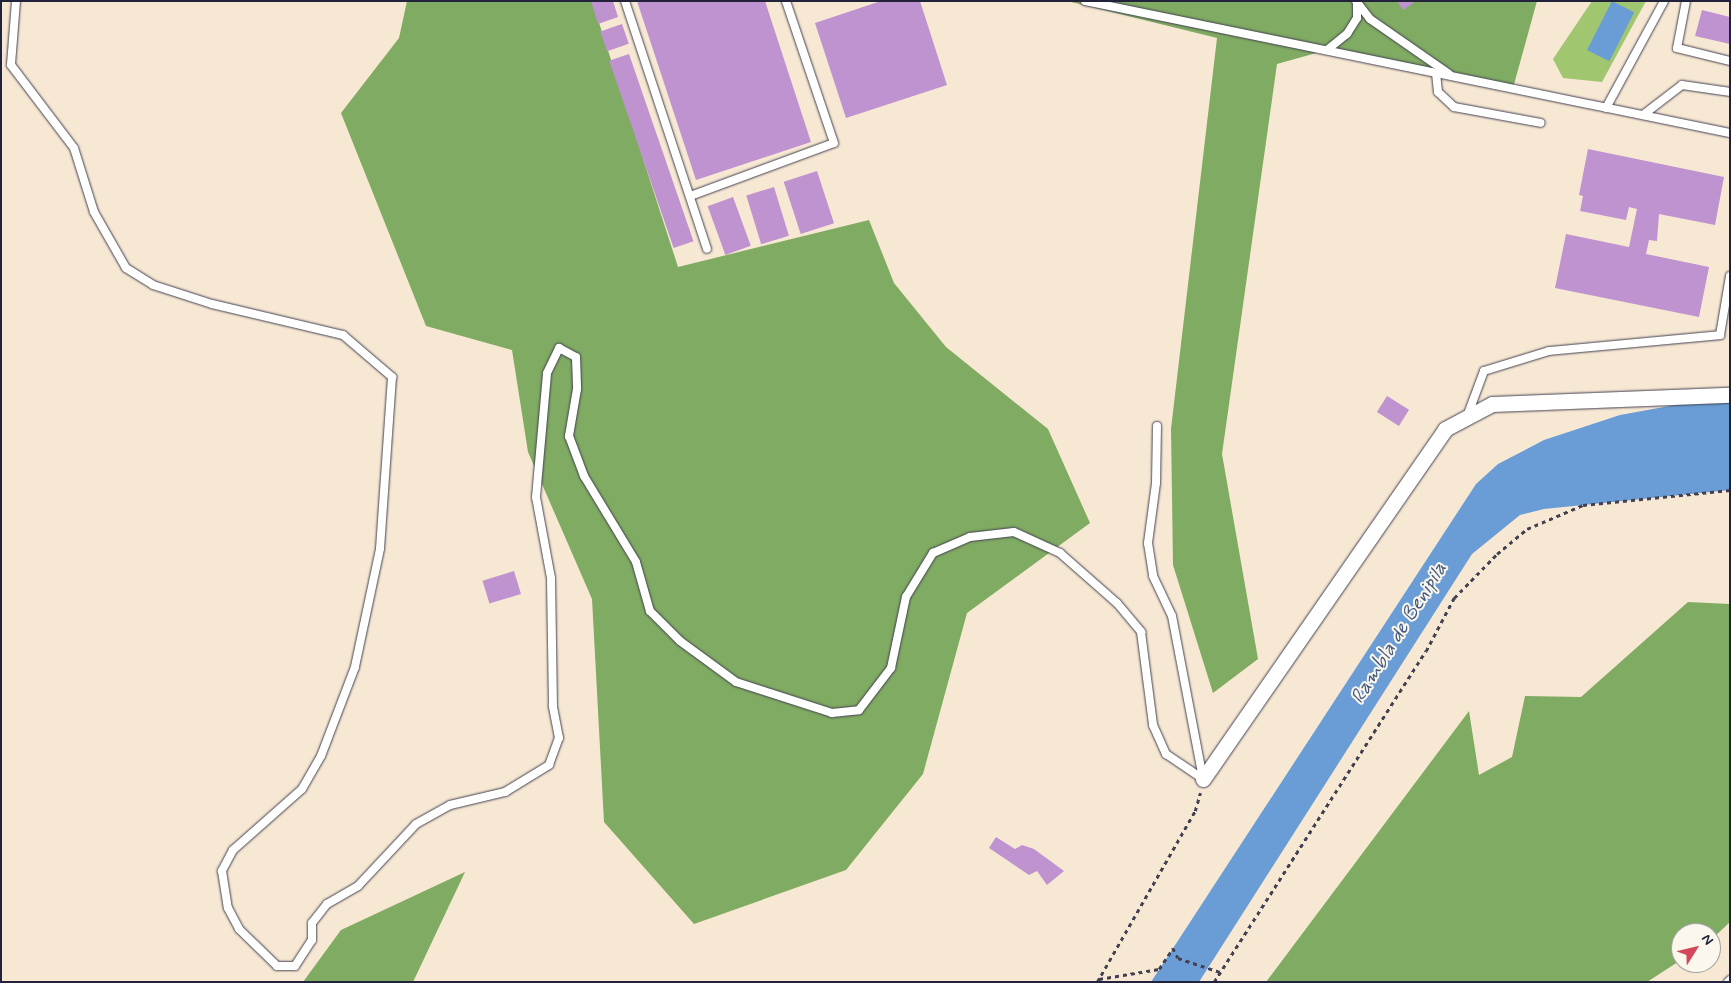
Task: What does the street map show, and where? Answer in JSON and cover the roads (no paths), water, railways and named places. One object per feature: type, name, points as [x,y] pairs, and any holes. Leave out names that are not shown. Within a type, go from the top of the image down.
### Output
[{"type":"street","points":[[1203,779],[1430,445],[1468,414],[1509,402],[1730,395]]},
{"type":"lane","points":[[16,1],[10,65],[74,148],[94,212],[126,268],[153,285],[204,302],[343,335],[392,377],[380,549],[355,666],[321,756],[302,788],[233,850],[222,870],[228,908],[239,929],[277,966],[295,966],[312,940],[312,923],[327,904],[358,886],[416,824],[450,805],[505,792],[549,765],[559,738],[553,706],[551,578],[536,497],[547,373],[559,348],[576,357],[577,389],[568,436],[584,476],[636,562],[650,611],[680,640],[736,682],[832,713],[859,710],[891,668],[906,597],[933,553],[970,538],[1014,532],[1060,553],[1117,603],[1141,632],[1153,725],[1166,754],[1203,779]]},
{"type":"lane","points":[[626,1],[707,249]]},
{"type":"lane","points":[[690,196],[834,143],[786,1]]},
{"type":"lane","points":[[1085,1],[1730,133]]},
{"type":"lane","points":[[1326,50],[1347,34],[1356,18],[1356,1]]},
{"type":"lane","points":[[1356,1],[1370,18],[1452,76]]},
{"type":"lane","points":[[1606,108],[1664,1]]},
{"type":"lane","points":[[1686,1],[1677,48],[1730,62]]},
{"type":"lane","points":[[1436,73],[1438,92],[1454,107],[1541,124]]},
{"type":"lane","points":[[1643,115],[1682,85],[1730,92]]},
{"type":"lane","points":[[1468,414],[1484,371],[1549,351],[1720,335],[1730,276]]},
{"type":"lane","points":[[1157,426],[1156,483],[1148,543],[1153,576],[1172,616],[1203,779]]},
{"type":"water","points":[[1612,1],[1634,12],[1609,61],[1587,50]]},
{"type":"water","name":"Rambla de Benipila","points":[[1730,395],[1730,490],[1544,509],[1520,515],[1472,554],[1199,982],[1151,982],[1476,484],[1498,464],[1544,440],[1620,415]]}]
